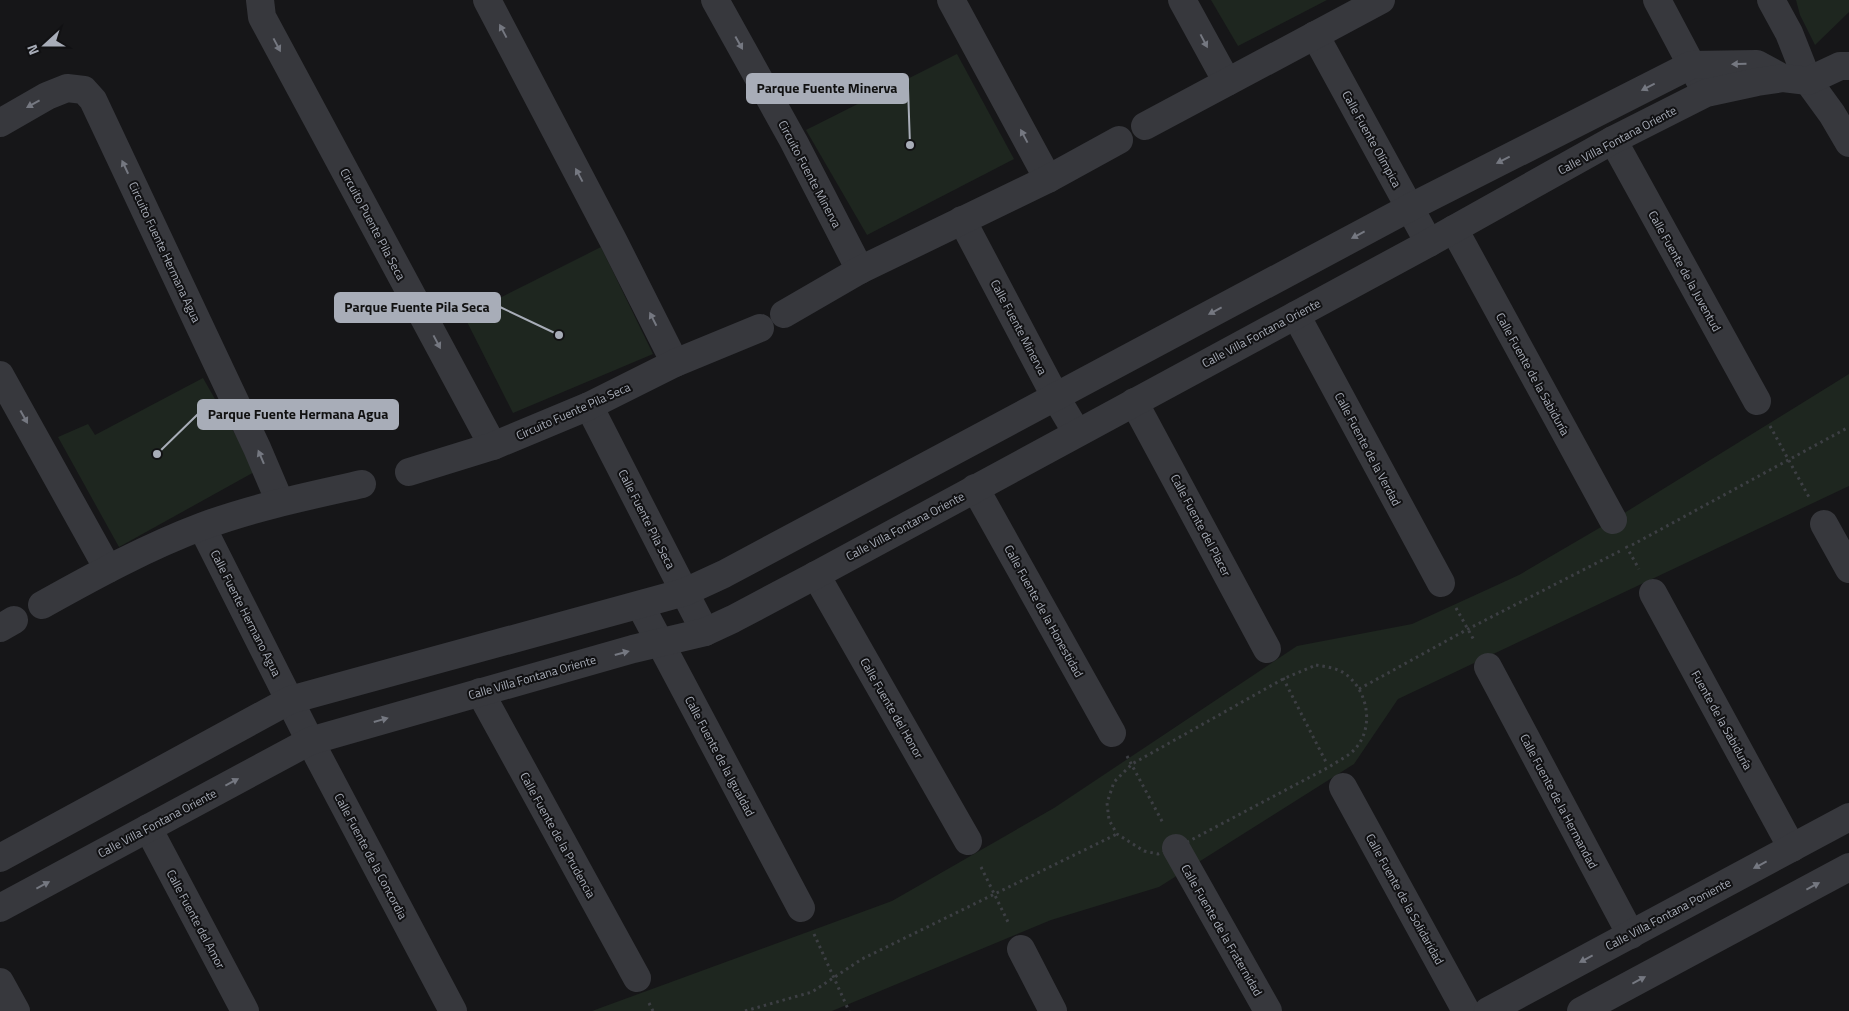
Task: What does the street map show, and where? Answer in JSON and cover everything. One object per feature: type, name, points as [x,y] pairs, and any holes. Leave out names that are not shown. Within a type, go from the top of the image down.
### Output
[{"type":"street","name":"Circuito Puente Pila Seca","points":[[260,0],[262,17],[494,446]]},
{"type":"street","points":[[487,0],[675,363]]},
{"type":"street","name":"Circuito Fuente Minerva","points":[[715,0],[794,142],[860,270]]},
{"type":"street","points":[[951,0],[1048,178]]},
{"type":"street","points":[[1182,0],[1227,82]]},
{"type":"street","points":[[1145,126],[1381,0]]},
{"type":"street","points":[[1771,0],[1789,34],[1795,79]]},
{"type":"street","points":[[1667,3],[1691,65],[1706,93]]},
{"type":"street","name":"Calle Fuente Olímpica","points":[[1315,35],[1429,243]]},
{"type":"street","name":"Calle Villa Fontana Oriente","points":[[0,908],[310,741],[480,692],[705,632],[816,575],[1429,243],[1614,140],[1706,93],[1757,82],[1795,79],[1846,60]]},
{"type":"street","points":[[0,858],[290,700],[685,592],[724,574],[1409,208],[1691,65],[1757,64],[1795,79],[1832,114],[1849,144]]},
{"type":"street","name":"Circuito Fuente Hermana Agua","points":[[0,123],[47,96],[67,88],[84,90],[93,100],[257,448],[280,502]]},
{"type":"street","points":[[784,314],[860,270],[1048,178],[1120,140]]},
{"type":"street","name":"Calle Fuente de la Juventud","points":[[1614,140],[1757,401]]},
{"type":"street","name":"Calle Fuente Minerva","points":[[962,220],[1055,396],[1078,433]]},
{"type":"street","name":"Calle Fuente de la Sabiduría","points":[[1454,229],[1613,520]]},
{"type":"street","name":"Calle Fuente de la Verdad","points":[[1296,315],[1441,584]]},
{"type":"street","name":"Circuito Fuente Pila Seca","points":[[409,472],[494,446],[589,406],[675,363],[760,328]]},
{"type":"street","points":[[0,375],[108,569]]},
{"type":"street","name":"Calle Fuente del Placer","points":[[1134,402],[1267,649]]},
{"type":"street","name":"Calle Fuente Pila Seca","points":[[589,406],[705,632]]},
{"type":"street","points":[[42,605],[108,569],[202,526],[280,502],[362,484]]},
{"type":"street","name":"Calle Fuente de la Honestidad","points":[[975,488],[1112,733]]},
{"type":"street","points":[[1824,524],[1849,569]]},
{"type":"street","name":"Calle Fuente Hermano Agua","points":[[202,526],[290,700]]},
{"type":"street","name":"Calle Fuente del Honor","points":[[816,575],[968,841]]},
{"type":"street","name":"Fuente de la Sabiduría","points":[[1653,593],[1792,848]]},
{"type":"street","name":"Calle Fuente de la Igualdad","points":[[640,605],[801,908]]},
{"type":"street","name":"Calle Fuente de la Hermandad","points":[[1488,667],[1631,934]]},
{"type":"street","name":"Calle Fuente de la Prudencia","points":[[480,692],[637,978]]},
{"type":"street","name":"Calle Fuente de la Concordia","points":[[290,700],[453,1011]]},
{"type":"street","name":"Calle Fuente de la Solidaridad","points":[[1336,777],[1466,1011]]},
{"type":"street","name":"Calle Villa Fontana Poniente","points":[[1500,1008],[1631,934],[1849,817]]},
{"type":"street","name":"Calle Fuente del Amor","points":[[148,828],[245,1011]]},
{"type":"street","name":"Calle Fuente de la Fraternidad","points":[[1172,840],[1268,1011]]},
{"type":"street","points":[[1581,1011],[1849,867]]},
{"type":"street","points":[[1021,949],[1053,1011]]},
{"type":"street","points":[[0,982],[16,1011]]},
{"type":"path","points":[[1757,401],[1824,524]]},
{"type":"path","points":[[1359,689],[1468,629],[1626,547],[1849,427]]},
{"type":"path","points":[[1613,520],[1626,547],[1653,593]]},
{"type":"path","points":[[1441,584],[1488,667]]},
{"type":"path","points":[[1267,649],[1336,777]]},
{"type":"path","points":[[1316,665],[1332,667],[1348,676],[1359,689],[1366,705],[1366,722],[1362,738],[1336,777],[1172,840],[1158,854],[1144,851],[1117,834],[1109,820],[1107,803],[1114,782],[1132,764],[1283,679],[1316,665]]},
{"type":"path","points":[[1112,733],[1132,764],[1172,840]]},
{"type":"path","points":[[745,1011],[812,992],[862,959],[1117,834]]},
{"type":"path","points":[[968,841],[1021,949]]},
{"type":"path","points":[[801,908],[849,1011]]},
{"type":"shaded area","points":[[1211,0],[1327,0],[1238,46]]},
{"type":"shaded area","points":[[1796,0],[1849,0],[1849,12],[1815,45],[1800,15]]},
{"type":"shaded area","points":[[957,54],[1014,159],[867,235],[806,130]]},
{"type":"shaded area","points":[[601,247],[653,354],[513,413],[464,316]]},
{"type":"shaded area","points":[[1849,374],[1849,486],[1398,699],[1354,764],[1159,887],[1051,920],[832,1011],[592,1011],[892,901],[1054,808],[1297,646],[1412,624],[1519,575],[1613,520]]},
{"type":"shaded area","points":[[203,378],[256,471],[119,547],[58,437],[88,424],[95,435]]},
{"type":"place","name":"Parque Fuente Minerva","points":[[910,145]]},
{"type":"place","name":"Parque Fuente Pila Seca","points":[[559,335]]},
{"type":"place","name":"Parque Fuente Hermana Agua","points":[[157,454]]}]
